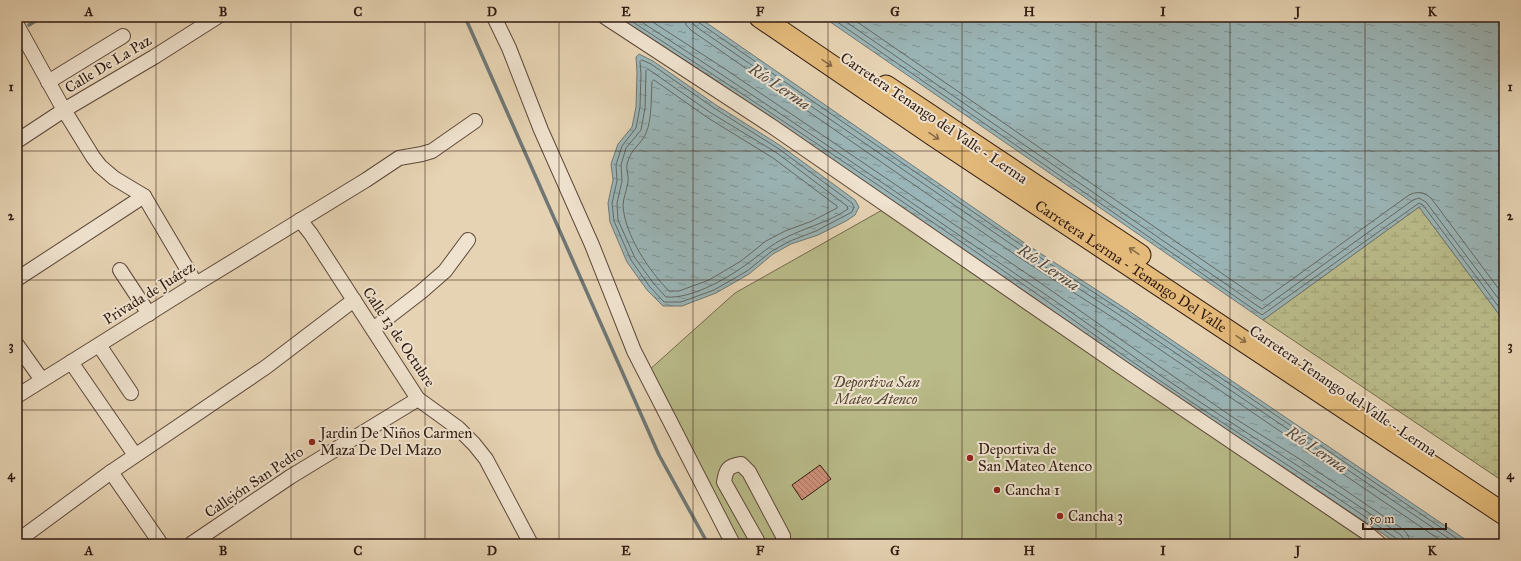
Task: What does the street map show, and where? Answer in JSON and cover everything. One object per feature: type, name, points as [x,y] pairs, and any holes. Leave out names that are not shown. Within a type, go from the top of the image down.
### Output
[{"type":"highway","name":"Carretera Lerma - Tenango Del Valle","points":[[760,17],[933,135],[1504,514]]},
{"type":"highway","name":"Carretera Tenango del Valle - Lerma","points":[[783,17],[1504,499]]},
{"type":"street","name":"Calle De La Paz","points":[[17,141],[64,110],[154,57],[217,17]]},
{"type":"street","points":[[494,17],[541,130],[592,245],[634,351],[733,544]]},
{"type":"street","points":[[605,17],[770,125],[1126,371],[1367,533],[1380,544]]},
{"type":"street","points":[[17,25],[64,110],[93,157],[100,166],[114,178],[144,196],[196,284]]},
{"type":"street","points":[[48,82],[123,36]]},
{"type":"street","name":"Privada de Juárez","points":[[18,394],[366,180],[398,158],[432,151],[475,121]]},
{"type":"street","points":[[17,279],[144,196]]},
{"type":"street","name":"Calle 13 de Octubre","points":[[300,220],[311,234],[418,399],[458,428],[486,459],[527,542]]},
{"type":"street","points":[[373,329],[445,271],[468,240]]},
{"type":"street","points":[[120,270],[149,314]]},
{"type":"street","points":[[20,539],[135,455],[266,367],[354,300]]},
{"type":"street","points":[[17,345],[42,380]]},
{"type":"street","points":[[99,345],[131,393]]},
{"type":"street","points":[[71,362],[135,455]]},
{"type":"street","name":"Callejón San Pedro","points":[[191,544],[290,477],[418,399]]},
{"type":"street","points":[[759,544],[724,482],[725,472],[733,465],[741,464],[749,472],[782,536],[783,544]]},
{"type":"street","points":[[111,472],[161,544]]},
{"type":"green space","points":[[1419,207],[1504,321],[1504,482],[1263,320]]},
{"type":"green space","name":"Deportiva de San Mateo Atenco","points":[[884,209],[1373,544],[737,544],[648,371],[735,293]]},
{"type":"water","name":"Río Lerma","points":[[618,17],[698,17],[1026,244],[1126,309],[1472,544],[1398,544],[1223,429],[714,79]]},
{"type":"water","points":[[823,17],[1504,17],[1504,321],[1419,207],[1263,320]]},
{"type":"water","points":[[639,54],[653,61],[716,105],[781,146],[855,200],[859,207],[855,215],[818,235],[791,244],[773,254],[749,274],[716,293],[682,306],[663,306],[647,290],[627,262],[610,222],[608,203],[613,180],[611,164],[618,144],[632,127],[636,107],[636,57]]},
{"type":"building","points":[[820,465],[831,479],[802,500],[792,485]]},
{"type":"waterway","points":[[29,25],[42,17]]},
{"type":"waterway","points":[[465,17],[659,455],[708,544]]},
{"type":"place","name":"Jardin De Niños Carmen Maza De Del Mazo","points":[[312,442]]},
{"type":"place","name":"Deportiva de San Mateo Atenco","points":[[970,458]]},
{"type":"place","name":"Cancha 1","points":[[997,490]]},
{"type":"place","name":"Cancha 3","points":[[1060,516]]},
{"type":"park label","name":"Deportiva San Mateo Atenco","points":[[876,390]]}]
